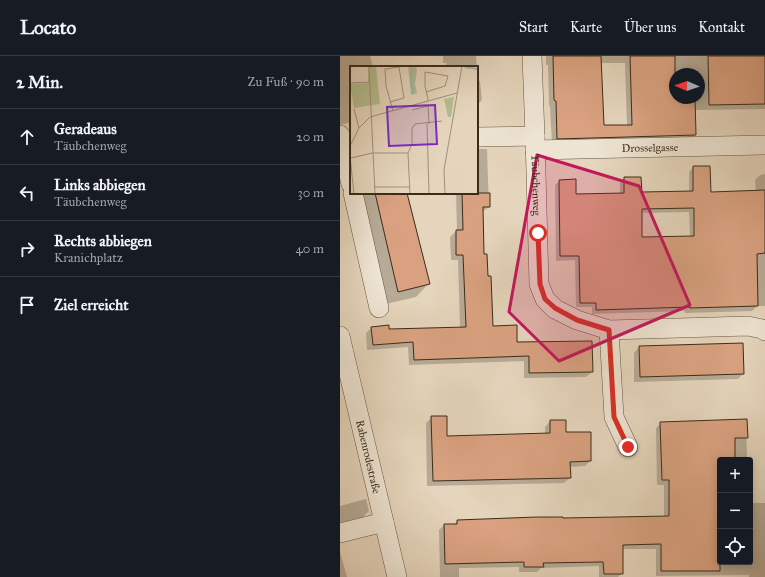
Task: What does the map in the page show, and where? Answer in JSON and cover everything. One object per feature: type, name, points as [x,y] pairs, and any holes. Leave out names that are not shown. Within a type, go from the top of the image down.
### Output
[{"type":"street","name":"Täubchenweg","points":[[532,56],[540,284],[545,299],[555,308],[577,320],[609,330],[748,326],[762,329],[765,332]]},
{"type":"street","points":[[350,136],[340,134],[350,179]]},
{"type":"street","name":"Drosselgasse","points":[[478,137],[535,143],[765,145]]},
{"type":"street","points":[[353,194],[379,308]]},
{"type":"street","points":[[609,330],[614,417],[628,447]]},
{"type":"street","name":"Rabenrodestraße","points":[[340,336],[398,577]]},
{"type":"street","points":[[340,533],[384,522]]},
{"type":"highlighted area","points":[[537,155],[639,186],[690,305],[559,361],[509,312]]},
{"type":"building","points":[[553,56],[601,56],[604,125],[632,125],[630,56],[675,56],[675,68],[669,68],[669,104],[695,104],[696,135],[557,139],[556,101],[554,100]]},
{"type":"building","points":[[708,56],[765,56],[765,104],[709,105]]},
{"type":"building","points":[[693,166],[710,166],[711,192],[765,190],[765,253],[757,254],[758,306],[596,310],[596,303],[580,303],[579,256],[560,256],[559,180],[576,179],[576,194],[624,193],[624,177],[641,177],[642,192],[693,191]],"holes":[[[694,208],[694,236],[642,237],[642,209]]]},
{"type":"building","points":[[490,193],[490,207],[483,207],[484,254],[487,254],[488,276],[491,276],[493,326],[517,325],[517,342],[592,341],[593,372],[529,373],[529,356],[414,360],[413,342],[373,345],[371,327],[389,325],[389,329],[466,327],[463,255],[456,255],[456,230],[463,230],[462,194]]},
{"type":"building","points":[[375,194],[407,194],[430,284],[398,292]]},
{"type":"building","points":[[743,343],[744,374],[640,377],[639,346]]},
{"type":"building","points":[[431,416],[447,416],[447,436],[550,433],[550,420],[566,420],[566,432],[591,432],[591,461],[570,462],[571,478],[433,481]]},
{"type":"building","points":[[747,419],[748,438],[735,438],[735,457],[717,457],[717,565],[720,565],[720,571],[661,571],[661,544],[623,545],[623,574],[604,574],[603,562],[543,563],[544,567],[524,567],[524,562],[445,564],[444,524],[457,524],[457,520],[537,517],[669,516],[669,480],[662,480],[660,422]]},
{"type":"route","points":[[538,233],[540,284],[545,299],[555,308],[577,320],[609,330],[614,417],[628,447]]}]
